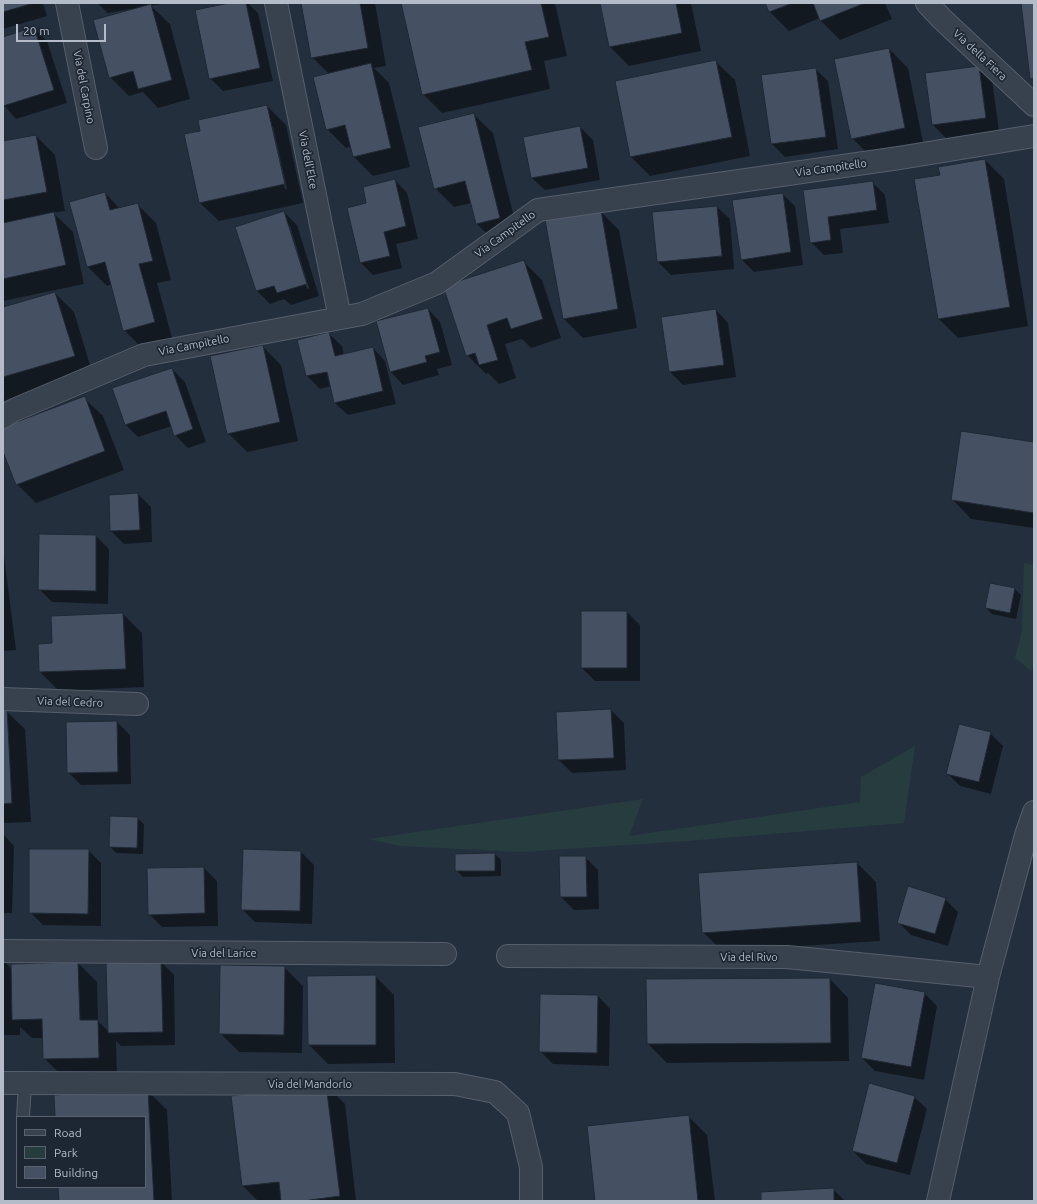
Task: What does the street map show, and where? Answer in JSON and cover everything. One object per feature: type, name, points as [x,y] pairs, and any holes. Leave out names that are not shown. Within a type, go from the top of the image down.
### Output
[{"type":"street","name":"Via del Carpino","points":[[67,3],[96,148]]},
{"type":"street","name":"Via dell'Elce","points":[[276,3],[340,318]]},
{"type":"street","name":"Via della Fiera","points":[[927,3],[942,19],[1034,105]]},
{"type":"street","name":"Via Campitello","points":[[3,417],[14,410],[144,355],[362,314],[437,283],[538,210],[899,158],[1034,136]]},
{"type":"street","name":"Via del Cedro","points":[[3,699],[137,704]]},
{"type":"street","points":[[938,1201],[988,977],[1026,835],[1034,812]]},
{"type":"street","name":"Via del Larice","points":[[3,951],[445,954]]},
{"type":"street","name":"Via del Rivo","points":[[508,956],[787,957],[988,977]]},
{"type":"street","name":"Via del Mandorlo","points":[[3,1083],[455,1084],[495,1092],[518,1113],[531,1167],[531,1201]]},
{"type":"lane","points":[[23,1116],[25,1083]]},
{"type":"green space","points":[[1024,563],[1034,565],[1034,664],[1031,671],[1015,658],[1022,630]]},
{"type":"green space","points":[[915,746],[904,823],[687,841],[521,852],[400,846],[368,839],[643,799],[629,836],[860,802],[861,777]]},
{"type":"building","points":[[3,3],[34,3],[3,12]]},
{"type":"building","points":[[229,3],[246,3],[260,68],[209,79],[195,10]]},
{"type":"building","points":[[301,3],[360,3],[368,48],[311,58]]},
{"type":"building","points":[[401,3],[541,3],[549,37],[525,42],[532,70],[422,95]]},
{"type":"building","points":[[600,3],[676,3],[682,33],[609,47]]},
{"type":"building","points":[[765,3],[793,3],[769,12]]},
{"type":"building","points":[[813,3],[865,3],[820,21]]},
{"type":"building","points":[[1021,3],[1034,3],[1034,78],[1030,79]]},
{"type":"building","points":[[151,4],[172,80],[138,89],[133,71],[109,78],[93,20]]},
{"type":"building","points":[[34,27],[54,90],[3,106],[3,37]]},
{"type":"building","points":[[889,48],[905,128],[851,139],[834,59]]},
{"type":"building","points":[[716,60],[732,137],[630,157],[615,81]]},
{"type":"building","points":[[371,63],[391,148],[353,157],[345,125],[326,130],[313,77]]},
{"type":"building","points":[[979,66],[986,118],[932,125],[925,73]]},
{"type":"building","points":[[816,68],[826,137],[771,144],[761,75]]},
{"type":"building","points":[[267,105],[285,184],[199,203],[184,134],[200,131],[198,120]]},
{"type":"building","points":[[474,113],[500,218],[476,224],[465,181],[434,189],[418,127]]},
{"type":"building","points":[[580,126],[588,168],[531,178],[523,137]]},
{"type":"building","points":[[36,135],[47,192],[3,200],[3,141]]},
{"type":"building","points":[[985,159],[1010,307],[938,319],[914,179],[940,175],[938,167]]},
{"type":"building","points":[[395,179],[406,226],[384,232],[390,256],[360,263],[347,208],[366,203],[363,187]]},
{"type":"building","points":[[873,181],[877,210],[828,217],[831,240],[810,243],[803,190]]},
{"type":"building","points":[[105,192],[110,210],[138,203],[153,261],[139,264],[155,322],[123,331],[105,262],[87,267],[69,202]]},
{"type":"building","points":[[783,193],[791,252],[741,260],[732,200]]},
{"type":"building","points":[[717,206],[722,256],[657,262],[652,212]]},
{"type":"building","points":[[601,210],[618,309],[563,319],[545,220]]},
{"type":"building","points":[[284,211],[307,284],[277,293],[274,286],[256,291],[235,227]]},
{"type":"building","points":[[54,212],[66,265],[3,279],[3,223]]},
{"type":"building","points":[[524,260],[543,319],[511,329],[507,318],[487,325],[498,360],[479,365],[475,353],[466,356],[443,286]]},
{"type":"building","points":[[55,292],[75,356],[3,377],[3,307]]},
{"type":"building","points":[[428,308],[440,352],[425,356],[427,362],[390,372],[376,321]]},
{"type":"building","points":[[716,309],[724,365],[669,372],[661,317]]},
{"type":"building","points":[[329,332],[335,356],[373,347],[383,391],[334,403],[327,372],[306,376],[297,340]]},
{"type":"building","points":[[263,345],[280,422],[227,434],[210,356]]},
{"type":"building","points":[[172,368],[193,429],[174,436],[166,411],[125,425],[112,388]]},
{"type":"building","points":[[85,396],[105,451],[16,485],[3,452],[3,427]]},
{"type":"building","points":[[961,431],[1034,442],[1034,513],[951,500]]},
{"type":"building","points":[[138,493],[140,530],[110,531],[109,495]]},
{"type":"building","points":[[39,534],[96,535],[96,591],[38,590]]},
{"type":"building","points":[[990,583],[1015,588],[1010,613],[985,608]]},
{"type":"building","points":[[581,611],[627,611],[627,668],[581,668]]},
{"type":"building","points":[[123,613],[126,669],[39,672],[38,644],[52,643],[51,616]]},
{"type":"building","points":[[7,709],[12,803],[3,804],[3,710]]},
{"type":"building","points":[[611,709],[614,758],[558,760],[556,712]]},
{"type":"building","points":[[117,721],[118,772],[67,773],[66,722]]},
{"type":"building","points":[[959,724],[991,732],[979,782],[946,774]]},
{"type":"building","points":[[110,816],[138,817],[137,848],[109,847]]},
{"type":"building","points":[[29,849],[89,849],[88,914],[29,913]]},
{"type":"building","points":[[243,849],[301,851],[300,911],[241,910]]},
{"type":"building","points":[[495,853],[495,871],[455,871],[455,854]]},
{"type":"building","points":[[559,856],[586,856],[587,897],[560,897]]},
{"type":"building","points":[[857,862],[861,922],[702,933],[698,873]]},
{"type":"building","points":[[204,867],[205,913],[148,915],[147,868]]},
{"type":"building","points":[[908,886],[946,898],[935,934],[897,923]]},
{"type":"building","points":[[161,961],[163,1032],[108,1033],[106,963]]},
{"type":"building","points":[[78,962],[80,1020],[98,1020],[99,1058],[43,1059],[42,1019],[12,1020],[11,964]]},
{"type":"building","points":[[220,965],[285,966],[284,1035],[219,1034]]},
{"type":"building","points":[[376,975],[376,1045],[308,1045],[307,976]]},
{"type":"building","points":[[830,978],[831,1043],[647,1044],[646,979]]},
{"type":"building","points":[[875,983],[925,992],[911,1067],[861,1058]]},
{"type":"building","points":[[540,994],[598,995],[597,1053],[539,1052]]},
{"type":"building","points":[[869,1083],[915,1096],[897,1163],[852,1151]]},
{"type":"building","points":[[326,1084],[340,1196],[303,1201],[281,1201],[279,1182],[242,1186],[231,1096]]},
{"type":"building","points":[[148,1090],[154,1201],[59,1201],[58,1188],[146,1188],[146,1116],[55,1116],[54,1095]]},
{"type":"building","points":[[689,1115],[698,1201],[595,1201],[587,1126]]},
{"type":"building","points":[[834,1188],[834,1201],[761,1201],[761,1192]]}]
